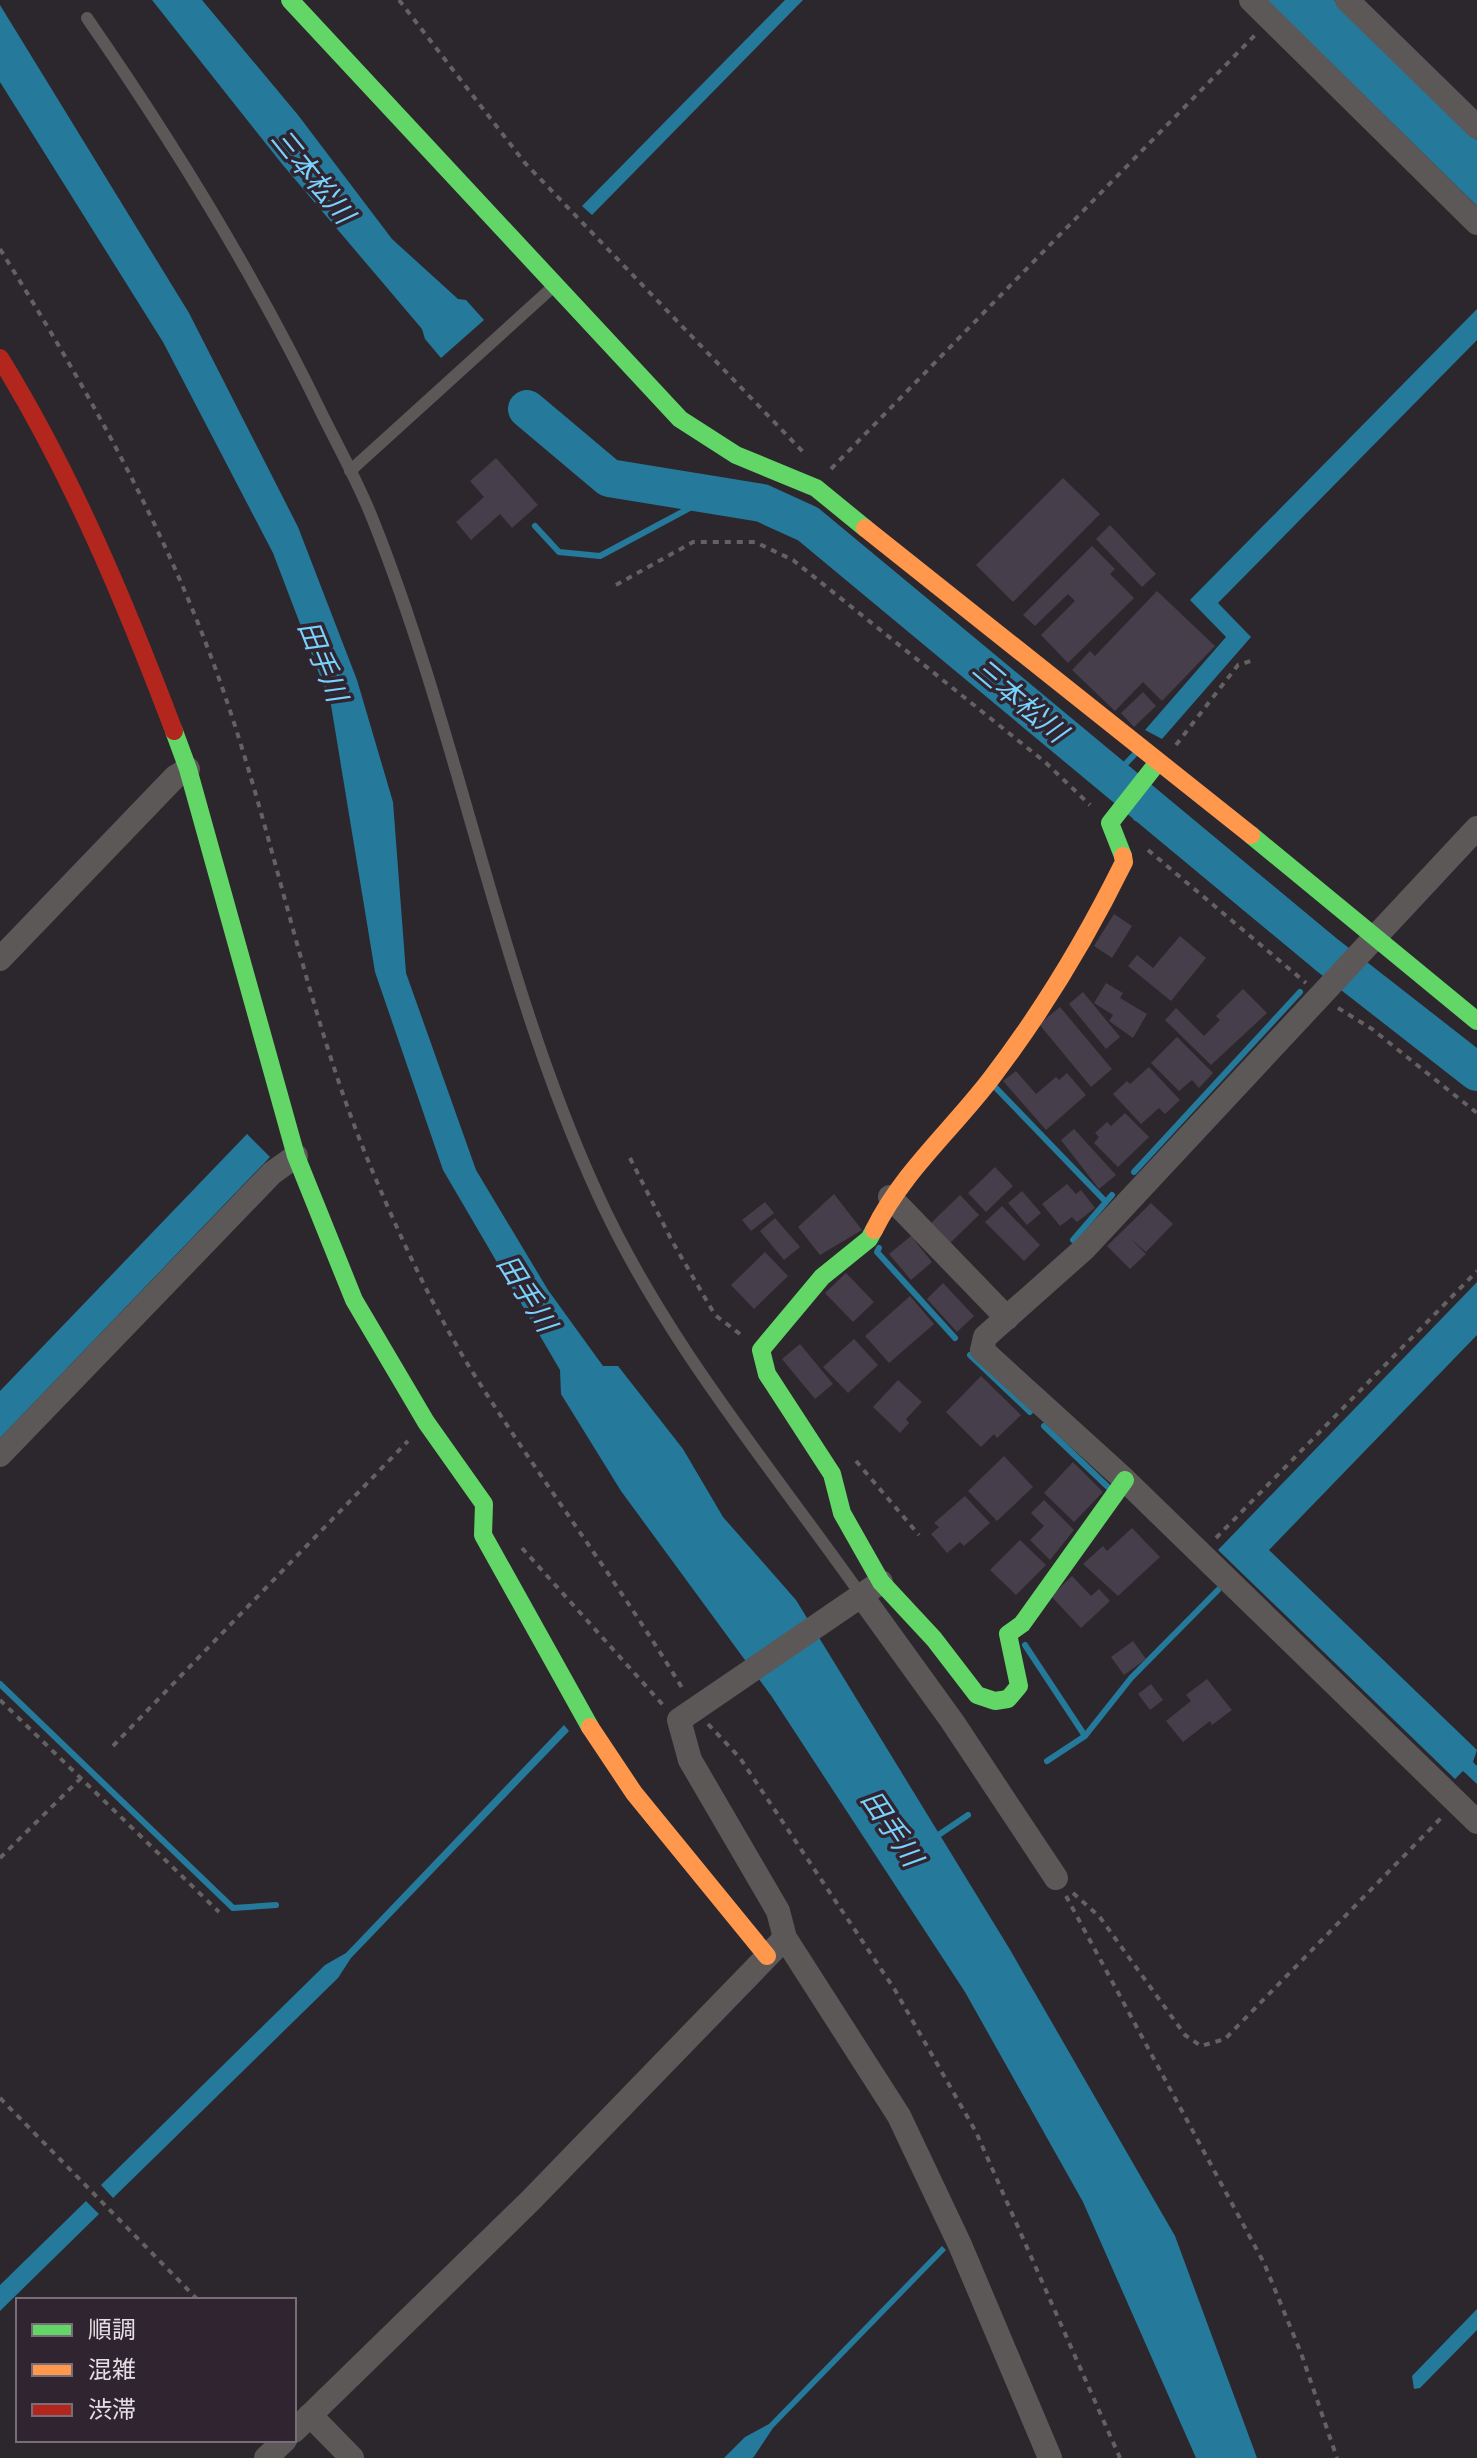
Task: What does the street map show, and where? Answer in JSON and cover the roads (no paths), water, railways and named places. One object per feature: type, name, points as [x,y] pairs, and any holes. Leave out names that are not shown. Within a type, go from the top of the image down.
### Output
[{"type":"street","points":[[290,0],[680,419],[736,455],[820,482],[1477,1021]]},
{"type":"street","points":[[1251,0],[1477,223]]},
{"type":"street","points":[[1347,0],[1477,127]]},
{"type":"street","points":[[0,358],[34,413],[122,594],[188,769],[296,1156],[354,1300],[426,1422],[484,1504],[483,1535],[581,1714],[634,1793],[767,1956]]},
{"type":"street","points":[[1056,1878],[864,1594],[832,1474],[767,1374],[761,1350],[822,1277],[869,1239],[890,1197],[993,1076],[1086,939],[1124,862],[1122,847],[1110,823],[1158,762]]},
{"type":"street","points":[[0,959],[175,777],[188,769]]},
{"type":"street","points":[[1477,828],[1084,1249],[985,1337],[982,1350],[1125,1480],[1477,1822]]},
{"type":"street","points":[[0,1455],[272,1173],[296,1156]]},
{"type":"street","points":[[890,1197],[1007,1318]]},
{"type":"street","points":[[864,1594],[934,1639],[977,1695],[995,1701],[1008,1699],[1019,1686],[1008,1634],[1022,1624],[1125,1480]]},
{"type":"street","points":[[864,1594],[695,1709],[690,1760],[778,1911],[785,1938],[899,2116],[960,2245],[1050,2458]]},
{"type":"street","points":[[352,2458],[302,2423],[531,2200],[785,1938]]},
{"type":"street","points":[[266,2458],[283,2442]]},
{"type":"lane","points":[[87,18],[140,94],[277,322],[373,518],[450,740],[540,1048],[597,1192],[624,1249],[683,1347],[864,1594]]},
{"type":"lane","points":[[350,471],[554,286]]},
{"type":"water","points":[[152,0],[202,0],[298,115],[392,239],[458,299],[466,300],[484,320],[441,358],[425,339],[422,329],[282,164]]},
{"type":"water","points":[[785,0],[803,0],[592,215],[582,206]]},
{"type":"water","points":[[1267,0],[1334,0],[1477,140],[1477,206]]},
{"type":"water","name":"田手川","points":[[0,5],[189,313],[298,527],[357,680],[393,802],[406,973],[476,1170],[548,1290],[603,1366],[618,1366],[683,1449],[723,1517],[796,1600],[1009,1948],[1175,2236],[1257,2458],[1196,2458],[1083,2202],[965,1992],[772,1697],[621,1491],[561,1394],[560,1370],[443,1170],[375,972],[331,705],[273,553],[163,342],[0,82]]},
{"type":"water","points":[[1477,309],[1477,340],[1218,603],[1251,637],[1162,739],[1145,730],[1226,637],[1190,600]]},
{"type":"water","points":[[247,1134],[270,1157],[0,1438],[0,1391]]},
{"type":"water","points":[[1477,1282],[1477,1335],[1269,1550],[1477,1750],[1473,1762],[1477,1766],[1477,1784],[1463,1771],[1455,1779],[1218,1550]]},
{"type":"water","points":[[564,1725],[569,1731],[351,1958],[338,1978],[113,2198],[101,2185],[325,1965],[346,1953]]},
{"type":"water","points":[[86,2201],[99,2214],[0,2311],[0,2285]]},
{"type":"water","points":[[942,2246],[946,2250],[773,2428],[753,2458],[724,2458],[745,2437],[769,2424]]},
{"type":"water","points":[[1477,2309],[1477,2330],[1420,2388],[1414,2389],[1412,2376]]},
{"type":"waterway","name":"三本松川","points":[[527,409],[609,478],[762,503],[808,524],[1327,955],[1477,1072]]},
{"type":"waterway","points":[[535,526],[559,552],[600,556],[714,495]]},
{"type":"waterway","points":[[1113,777],[1134,755]]},
{"type":"waterway","points":[[1136,818],[1145,804]]},
{"type":"waterway","points":[[1318,968],[1327,955]]},
{"type":"waterway","points":[[1134,1172],[1300,992]]},
{"type":"waterway","points":[[996,1088],[1106,1202]]},
{"type":"waterway","points":[[1073,1240],[1112,1195]]},
{"type":"waterway","points":[[879,1248],[877,1252],[955,1338]]},
{"type":"waterway","points":[[970,1355],[1030,1412]]},
{"type":"waterway","points":[[1044,1426],[1108,1487]]},
{"type":"waterway","points":[[1047,1761],[1085,1736],[1131,1678],[1218,1590]]},
{"type":"waterway","points":[[1025,1645],[1085,1736]]},
{"type":"waterway","points":[[0,1684],[233,1908],[276,1905]]},
{"type":"waterway","name":"田手川","points":[[934,1838],[968,1815]]}]
